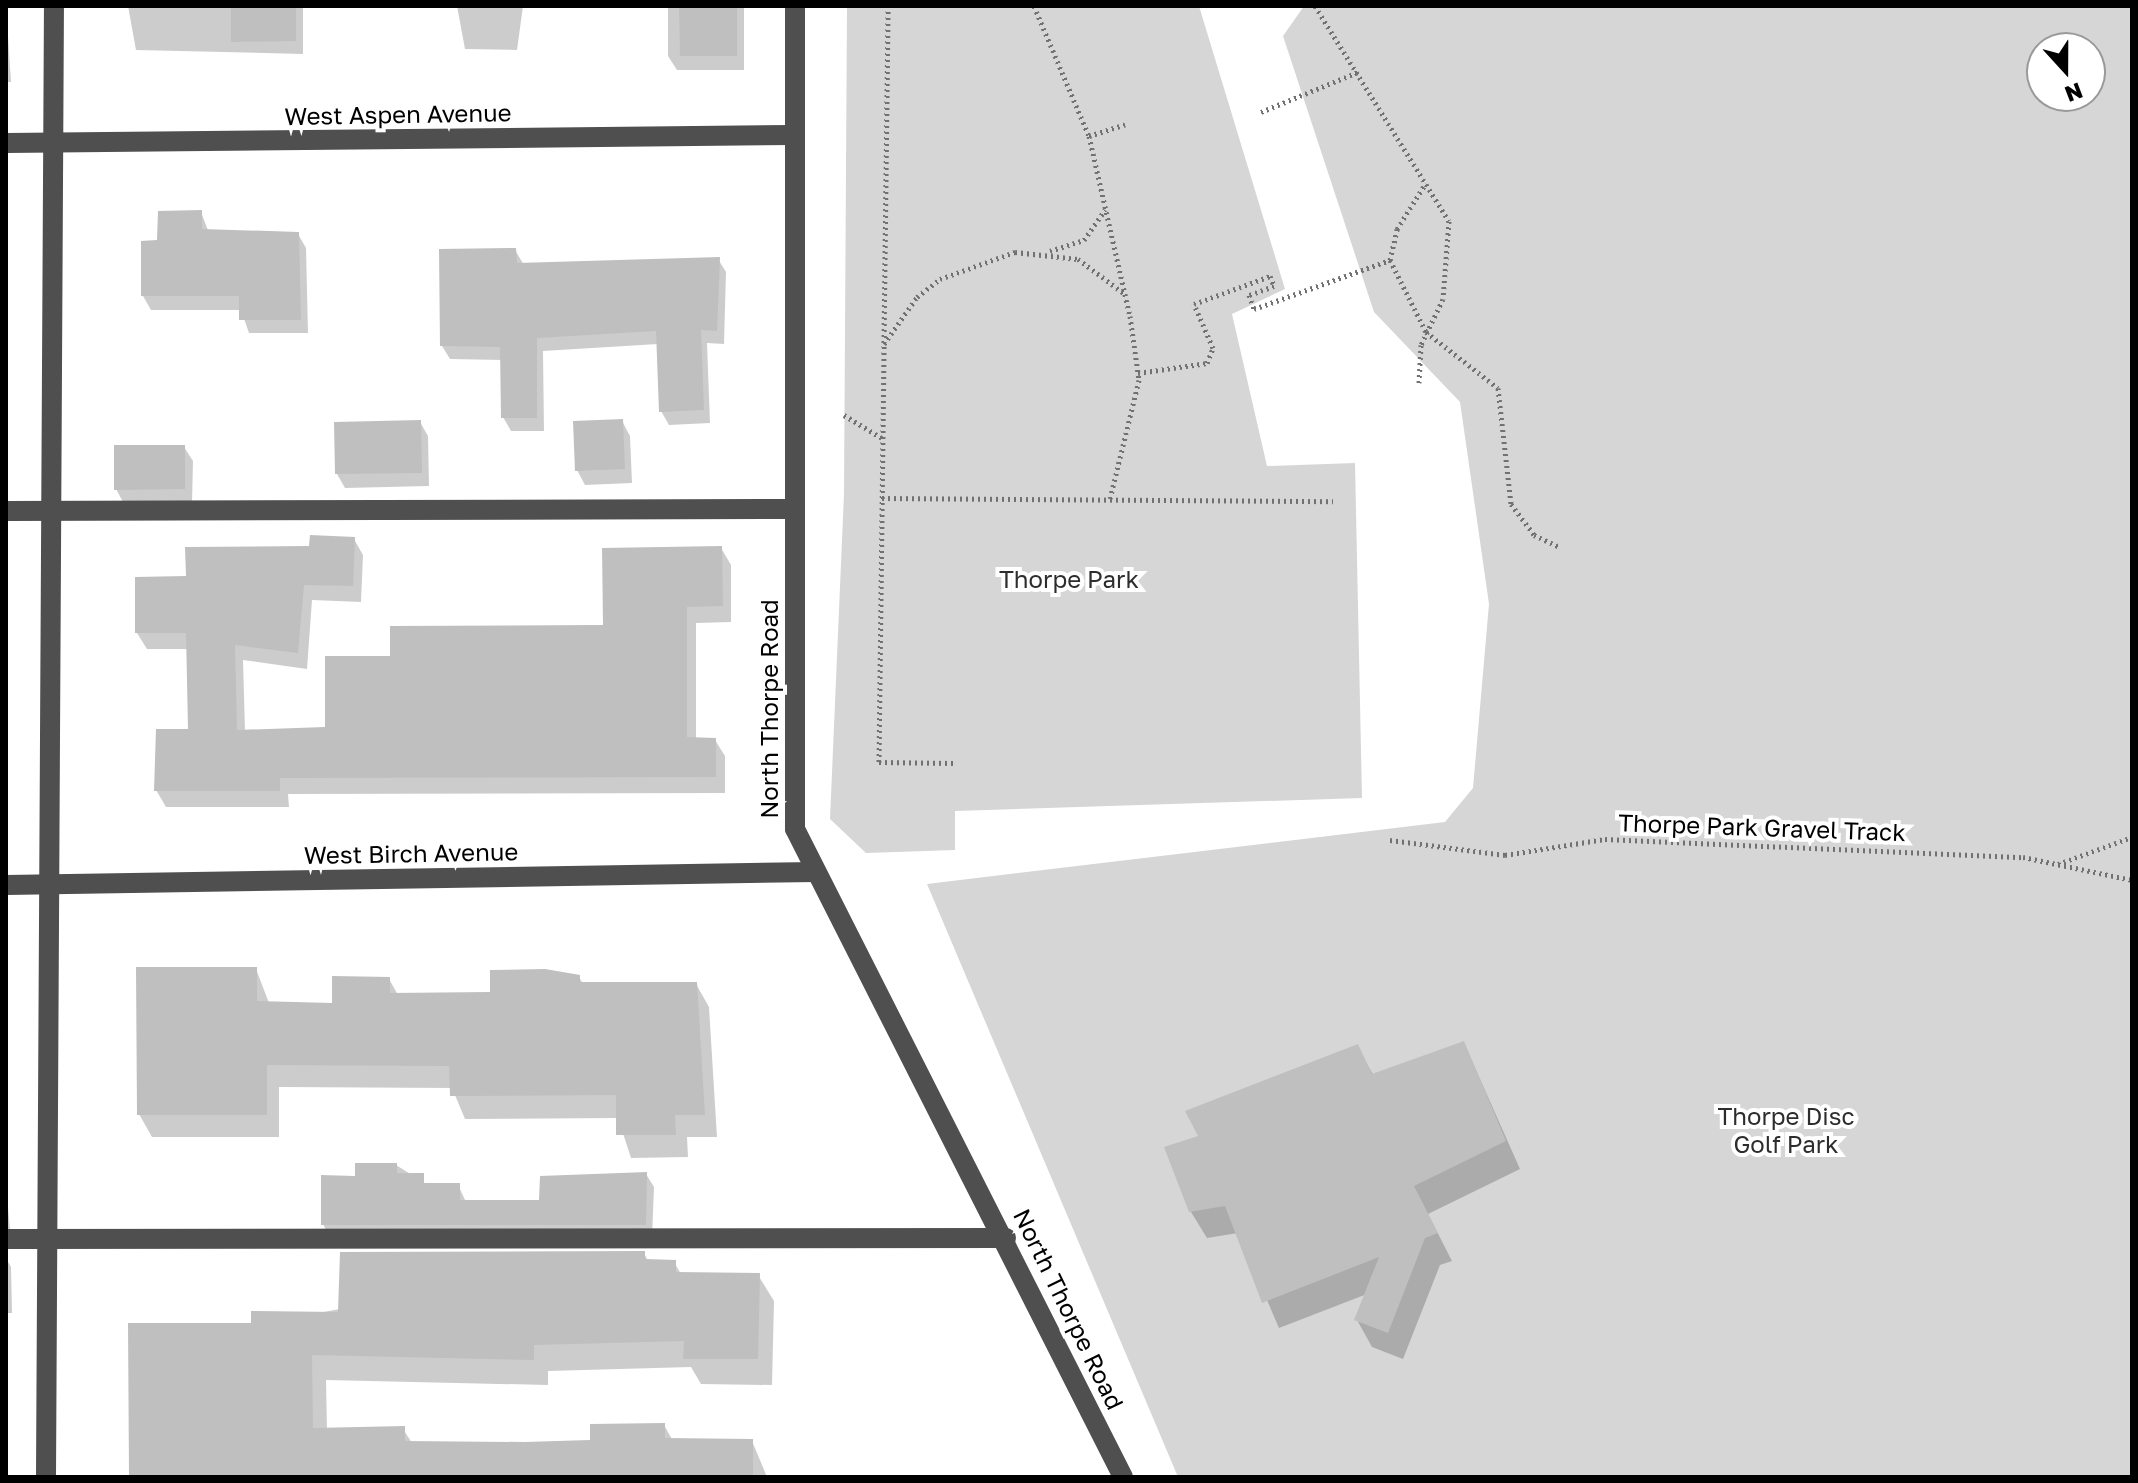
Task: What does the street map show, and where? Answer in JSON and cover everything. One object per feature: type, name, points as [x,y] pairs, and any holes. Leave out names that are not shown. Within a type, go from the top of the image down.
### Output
[{"type":"street","points":[[46,1477],[54,6]]},
{"type":"street","name":"North Thorpe Road","points":[[795,6],[791,135],[795,829],[1006,1238],[1123,1477]]},
{"type":"street","name":"West Aspen Avenue","points":[[6,143],[791,135]]},
{"type":"street","points":[[6,511],[795,509]]},
{"type":"street","name":"West Birch Avenue","points":[[6,885],[816,872]]},
{"type":"street","points":[[6,1239],[1006,1238]]},
{"type":"path","points":[[888,6],[879,762],[953,763]]},
{"type":"path","points":[[1034,6],[1089,136],[1125,294],[1138,373],[1110,499]]},
{"type":"path","points":[[1315,6],[1449,221],[1443,299],[1426,332],[1419,383]]},
{"type":"path","points":[[1261,112],[1358,72]]},
{"type":"path","points":[[1089,136],[1125,124]]},
{"type":"path","points":[[1426,183],[1397,229],[1390,260],[1426,332],[1498,388],[1511,504],[1534,535],[1560,547]]},
{"type":"path","points":[[884,344],[917,297],[940,279],[1015,252],[1049,251],[1084,240],[1106,207]]},
{"type":"path","points":[[1049,251],[1091,267],[1125,294]]},
{"type":"path","points":[[1138,373],[1207,363],[1213,348],[1194,304],[1270,276],[1274,286],[1249,295],[1254,309],[1390,260]]},
{"type":"path","points":[[844,415],[883,438]]},
{"type":"path","points":[[882,498],[1333,501]]},
{"type":"path","points":[[2057,864],[2132,837]]},
{"type":"path","name":"Thorpe Park Gravel Track","points":[[1390,840],[1505,855],[1605,839],[2057,864],[2132,880]]},
{"type":"green space","name":"Thorpe Park","points":[[847,6],[1199,6],[1285,289],[1232,314],[1267,466],[1355,463],[1362,798],[955,811],[955,850],[866,853],[830,819],[844,494]]},
{"type":"green space","name":"Thorpe Disc Golf Park","points":[[1304,6],[2132,6],[2132,1477],[1178,1477],[927,884],[1445,822],[1473,788],[1489,604],[1460,402],[1374,312],[1283,36]]},
{"type":"building","points":[[231,6],[296,6],[296,41],[231,42]]},
{"type":"building","points":[[679,6],[737,6],[737,56],[680,56]]},
{"type":"building","points":[[202,210],[202,229],[299,232],[301,320],[239,320],[239,296],[141,296],[141,241],[157,240],[158,211]]},
{"type":"building","points":[[516,248],[517,263],[720,257],[717,331],[701,330],[704,410],[659,412],[656,331],[537,338],[537,418],[501,418],[500,347],[440,346],[439,249]]},
{"type":"building","points":[[623,419],[625,469],[575,471],[573,421]]},
{"type":"building","points":[[421,420],[422,473],[335,474],[334,422]]},
{"type":"building","points":[[114,445],[185,445],[185,489],[114,490]]},
{"type":"building","points":[[310,535],[355,537],[353,586],[304,585],[298,653],[235,645],[237,730],[325,727],[325,656],[390,656],[390,626],[603,625],[602,548],[722,546],[723,606],[687,607],[687,737],[716,738],[716,777],[280,778],[280,791],[154,791],[156,729],[188,729],[186,633],[135,633],[135,577],[186,576],[185,547],[309,546]]},
{"type":"building","points":[[136,967],[257,967],[257,1001],[332,1003],[332,976],[390,977],[390,993],[490,992],[490,970],[545,969],[580,975],[580,982],[697,982],[705,1115],[675,1115],[676,1135],[616,1135],[616,1095],[450,1096],[449,1066],[267,1065],[267,1115],[137,1115]]},
{"type":"building","points":[[1464,1041],[1506,1141],[1414,1186],[1438,1233],[1425,1238],[1388,1333],[1354,1320],[1379,1257],[1262,1303],[1225,1206],[1189,1212],[1164,1147],[1198,1136],[1185,1111],[1358,1044],[1372,1074]]},
{"type":"building","points":[[355,1163],[397,1163],[397,1173],[424,1173],[424,1183],[460,1183],[460,1200],[539,1200],[540,1176],[647,1172],[646,1225],[321,1225],[321,1175],[355,1176]]},
{"type":"building","points":[[645,1251],[645,1259],[676,1260],[676,1272],[760,1273],[758,1359],[683,1359],[684,1341],[534,1345],[534,1360],[312,1355],[313,1428],[405,1426],[405,1441],[525,1442],[590,1440],[590,1424],[665,1423],[665,1438],[753,1439],[753,1477],[129,1477],[128,1323],[251,1323],[251,1311],[338,1312],[340,1252]]}]
